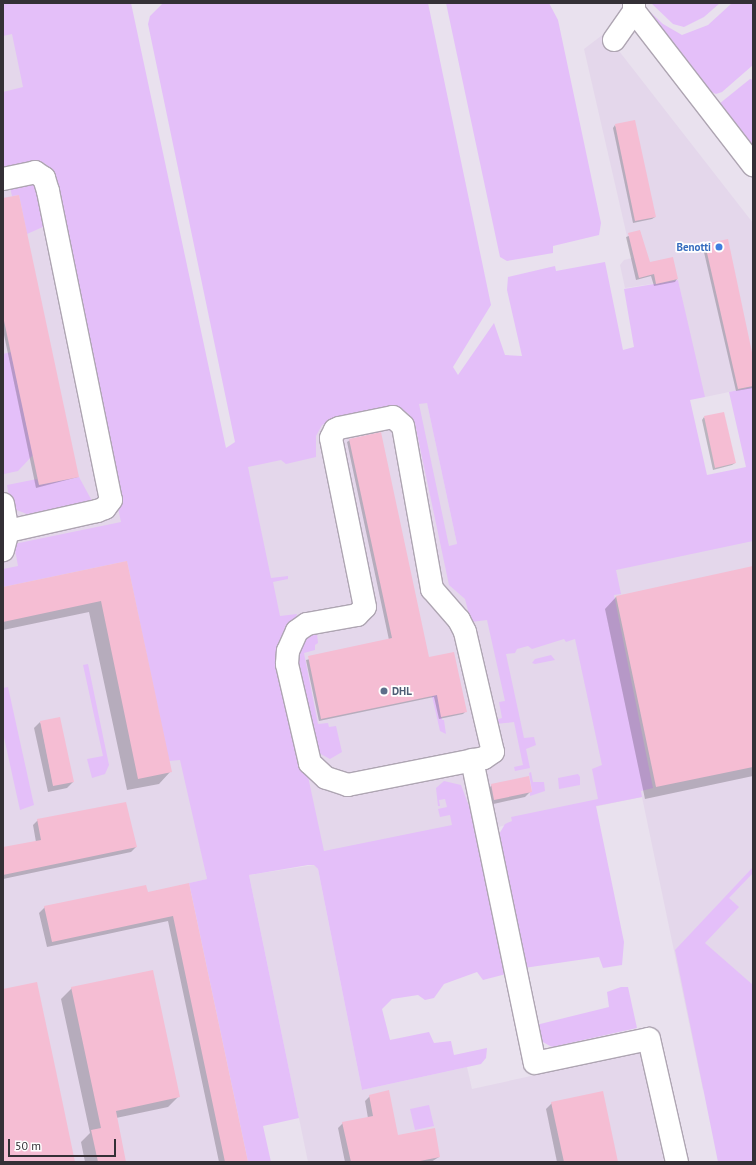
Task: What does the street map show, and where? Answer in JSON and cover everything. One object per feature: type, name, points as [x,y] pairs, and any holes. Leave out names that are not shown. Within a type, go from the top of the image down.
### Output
[{"type":"lane","points":[[614,40],[634,7],[753,165]]},
{"type":"lane","points":[[3,179],[35,172],[44,178],[111,500],[105,508],[6,540],[3,504]]},
{"type":"lane","points":[[393,417],[402,426],[432,589],[459,620],[465,632],[493,744],[493,752],[490,755],[472,760],[348,785],[326,778],[308,757],[287,664],[291,640],[306,624],[358,615],[365,607],[331,438],[335,430],[339,428],[393,417]]},
{"type":"lane","points":[[472,760],[535,1063],[649,1039],[677,1162]]},
{"type":"shaded area","points":[[3,3],[22,3],[207,879],[189,883],[248,1162],[3,1162]]},
{"type":"shaded area","points":[[3,3],[131,3],[226,448],[235,442],[148,24],[150,16],[163,3],[428,3],[491,305],[453,367],[458,375],[494,323],[505,355],[522,356],[507,290],[508,277],[555,266],[556,271],[605,262],[623,350],[634,347],[624,289],[678,280],[705,397],[690,400],[707,475],[746,467],[729,392],[753,387],[753,541],[616,570],[621,594],[614,595],[653,788],[641,791],[642,797],[596,806],[624,942],[622,965],[603,968],[599,957],[524,968],[498,836],[505,824],[512,821],[511,817],[598,799],[592,769],[602,765],[575,639],[566,642],[564,639],[532,649],[528,646],[517,649],[515,653],[506,654],[524,738],[534,737],[536,745],[526,749],[530,768],[515,771],[514,767],[523,765],[514,722],[496,724],[492,721],[502,718],[499,702],[505,701],[487,620],[471,622],[465,599],[449,585],[415,424],[408,413],[397,408],[333,420],[322,425],[316,436],[316,457],[286,464],[281,460],[248,467],[271,578],[288,576],[288,579],[273,582],[280,616],[297,614],[294,623],[306,767],[324,851],[452,825],[450,815],[440,817],[438,809],[447,807],[445,799],[439,800],[440,806],[438,806],[436,788],[444,781],[461,785],[478,830],[506,974],[483,980],[477,972],[444,984],[434,998],[425,1000],[418,995],[392,999],[382,1009],[390,1040],[429,1032],[434,1043],[451,1041],[454,1055],[487,1048],[486,1058],[481,1064],[362,1090],[318,869],[314,865],[308,865],[249,875],[299,1118],[263,1126],[271,1162],[248,1162],[189,883],[207,879],[180,760],[169,761],[127,561],[3,587],[3,569],[18,566],[14,544],[121,522],[45,163],[3,171],[3,92],[23,87],[12,34],[3,36]],"holes":[[[427,403],[457,544],[449,546],[419,404]]]},
{"type":"shaded area","points":[[446,3],[549,3],[558,20],[601,223],[599,235],[553,246],[553,253],[507,261],[500,257]]},
{"type":"shaded area","points":[[651,3],[720,3],[704,17],[684,27],[673,24]]},
{"type":"shaded area","points":[[732,3],[753,3],[753,65],[722,92],[716,94],[709,91],[646,13],[646,8],[663,24],[682,35],[708,25]]},
{"type":"shaded area","points":[[605,33],[753,223],[753,387],[705,397],[703,395],[678,280],[625,288],[620,265],[624,260],[632,258],[584,49]]},
{"type":"shaded area","points":[[750,79],[753,80],[753,148],[719,104]]},
{"type":"shaded area","points":[[9,183],[35,183],[45,226],[27,234],[19,195],[12,196]]},
{"type":"shaded area","points":[[11,352],[33,455],[18,471],[4,474],[3,354]]},
{"type":"shaded area","points":[[425,393],[457,544],[753,530],[753,1036],[703,1090],[642,797],[315,865],[318,869],[362,1090],[467,1067],[472,1089],[640,1052],[664,1162],[308,1162],[249,875],[314,865],[226,448]]},
{"type":"shaded area","points":[[79,477],[92,501],[27,514],[14,509],[9,497],[7,485],[37,479],[39,485]]},
{"type":"shaded area","points":[[314,633],[317,634],[318,643],[315,645],[315,650],[304,653],[318,724],[328,723],[329,727],[336,726],[342,752],[330,759],[317,752],[294,655],[304,635]]},
{"type":"shaded area","points":[[551,655],[555,660],[535,664],[532,663],[535,659]]},
{"type":"shaded area","points":[[88,664],[109,765],[105,774],[92,778],[87,759],[103,756],[83,665]]},
{"type":"shaded area","points":[[8,687],[34,805],[20,810],[3,733],[3,688]]},
{"type":"shaded area","points":[[437,695],[446,734],[440,731],[432,696]]},
{"type":"shaded area","points":[[531,772],[533,782],[544,782],[545,791],[530,796],[530,792],[532,791],[529,773]]},
{"type":"shaded area","points":[[578,774],[580,777],[580,785],[559,789],[558,778]]},
{"type":"shaded area","points":[[753,867],[753,873],[729,898],[739,907],[705,943],[753,985],[753,1162],[718,1162],[675,950]]},
{"type":"shaded area","points":[[621,987],[628,987],[637,1028],[552,1047],[541,1041],[536,1025],[609,1007],[607,992]]},
{"type":"shaded area","points":[[429,1105],[434,1126],[415,1130],[410,1109]]},
{"type":"building","points":[[635,120],[656,217],[635,221],[615,124]]},
{"type":"building","points":[[19,195],[79,477],[39,485],[3,316],[3,198]]},
{"type":"building","points":[[640,230],[650,262],[673,257],[678,279],[656,284],[654,274],[639,278],[628,233]]},
{"type":"building","points":[[728,239],[753,357],[753,386],[738,389],[705,244]]},
{"type":"building","points":[[724,412],[736,463],[715,468],[704,416]]},
{"type":"building","points":[[381,432],[429,657],[454,652],[467,712],[441,717],[437,695],[321,719],[308,656],[392,638],[349,439]]},
{"type":"building","points":[[127,561],[172,772],[138,779],[101,601],[3,622],[3,587]]},
{"type":"building","points":[[753,566],[753,767],[656,787],[616,596]]},
{"type":"building","points":[[60,717],[74,782],[53,786],[40,721]]},
{"type":"building","points":[[529,776],[532,792],[494,800],[491,784]]},
{"type":"building","points":[[126,802],[137,847],[3,875],[3,847],[41,840],[37,819]]},
{"type":"building","points":[[189,883],[248,1162],[225,1162],[173,916],[52,942],[44,906],[146,885],[148,892]]},
{"type":"building","points":[[153,970],[180,1097],[116,1111],[126,1162],[98,1162],[91,1130],[101,1128],[71,987]]},
{"type":"building","points":[[37,982],[75,1162],[3,1162],[3,989]]},
{"type":"building","points":[[389,1090],[398,1135],[435,1128],[440,1157],[415,1162],[351,1162],[342,1122],[373,1116],[369,1095]]},
{"type":"building","points":[[603,1091],[618,1162],[564,1162],[551,1102]]},
{"type":"place","name":"Benotti","points":[[719,247]]},
{"type":"place","name":"DHL","points":[[384,691]]}]
